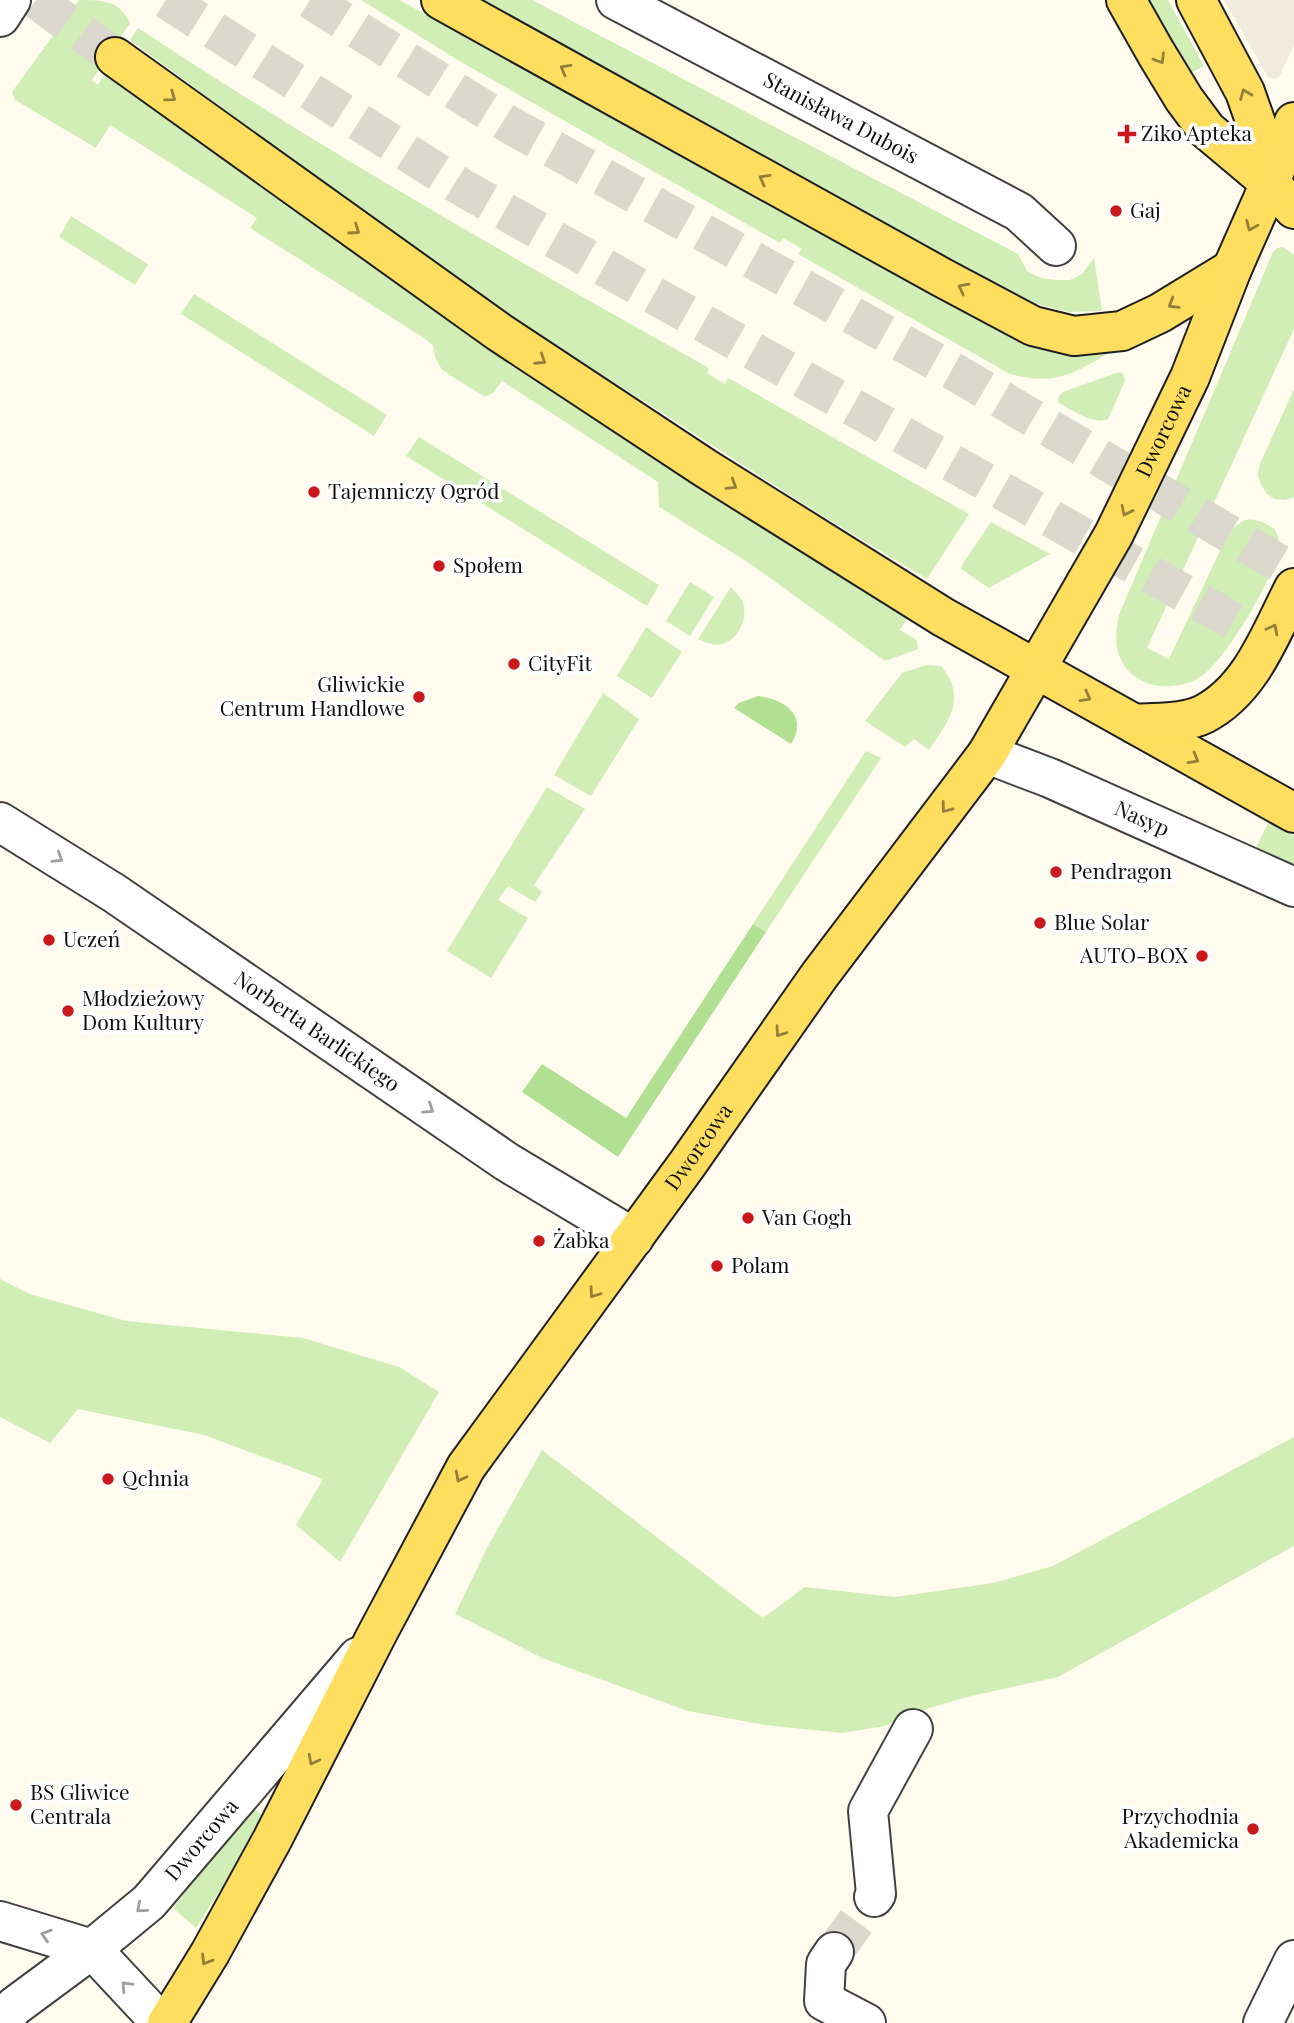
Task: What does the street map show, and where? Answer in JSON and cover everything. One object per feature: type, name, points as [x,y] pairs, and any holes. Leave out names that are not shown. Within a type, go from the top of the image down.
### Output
[{"type":"main road","points":[[440,0],[1034,326],[1074,336],[1122,331],[1160,313],[1232,269]]},
{"type":"main road","points":[[1126,0],[1156,53],[1207,130],[1282,196]]},
{"type":"main road","points":[[1196,0],[1245,92],[1282,196]]},
{"type":"main road","points":[[115,57],[499,332],[705,468],[931,610],[1294,813]]},
{"type":"main road","name":"Dworcowa","points":[[167,2023],[210,1953],[266,1852],[466,1466],[634,1238],[819,976],[987,754],[1037,670],[1114,534],[1190,377],[1232,269],[1282,196],[1294,122]]},
{"type":"main road","points":[[1135,724],[1181,720],[1204,714],[1239,686],[1251,671],[1294,587]]},
{"type":"street","points":[[0,17],[11,0]]},
{"type":"street","name":"Stanisława Dubois","points":[[617,0],[1019,212],[1056,246]]},
{"type":"street","name":"Nasyp","points":[[987,754],[1050,778],[1294,887]]},
{"type":"street","name":"Norberta Barlickiego","points":[[0,822],[114,893],[507,1162],[634,1238]]},
{"type":"street","name":"Dworcowa","points":[[8,2014],[149,1902],[377,1634]]},
{"type":"street","points":[[874,1897],[876,1894],[868,1811],[913,1729]]},
{"type":"street","points":[[0,1921],[93,1949],[160,2023]]},
{"type":"street","points":[[834,1952],[826,1964],[824,2001],[866,2023]]},
{"type":"street","points":[[1263,2023],[1294,1960]]},
{"type":"green space","points":[[79,0],[103,1],[116,6],[130,23],[92,80],[98,85],[104,75],[505,360],[908,616],[900,630],[917,640],[918,649],[885,661],[749,563],[659,507],[658,482],[502,381],[493,393],[485,397],[442,370],[433,346],[424,338],[250,228],[257,218],[110,125],[96,148],[15,100],[12,92]]},
{"type":"green space","points":[[361,0],[399,0],[532,71],[1116,349],[1077,370],[1054,378],[1027,378],[1010,374],[798,254],[802,249],[783,238],[780,243],[461,62]]},
{"type":"green space","points":[[470,0],[532,0],[1018,254],[1027,271],[1041,278],[1070,280],[1082,274],[1094,258],[1102,311],[1068,312],[1033,303]]},
{"type":"green space","points":[[1148,0],[1168,0],[1204,66],[1189,74]]},
{"type":"green space","points":[[138,28],[420,203],[709,368],[707,373],[725,384],[728,378],[969,514],[927,579],[821,515],[531,329],[396,236],[130,40]]},
{"type":"green space","points":[[71,216],[148,264],[135,285],[59,237]]},
{"type":"green space","points":[[1283,247],[1294,255],[1294,329],[1147,648],[1169,659],[1226,538],[1242,521],[1260,521],[1275,529],[1279,544],[1276,558],[1247,618],[1208,670],[1185,684],[1159,686],[1148,683],[1137,678],[1121,660],[1116,639],[1119,615],[1273,252]]},
{"type":"green space","points":[[194,294],[387,415],[374,436],[181,314]]},
{"type":"green space","points":[[1119,372],[1123,374],[1125,381],[1108,419],[1089,418],[1058,402],[1063,392]]},
{"type":"green space","points":[[1294,389],[1294,497],[1286,500],[1275,499],[1267,494],[1261,485],[1259,466]]},
{"type":"green space","points":[[419,437],[659,585],[647,606],[406,456]]},
{"type":"green space","points":[[991,522],[1050,554],[989,588],[961,569]]},
{"type":"green space","points":[[690,582],[714,597],[690,636],[666,621]]},
{"type":"green space","points":[[731,587],[744,606],[744,618],[739,631],[730,640],[719,645],[698,639]]},
{"type":"green space","points":[[646,627],[682,652],[652,698],[617,676]]},
{"type":"green space","points":[[926,665],[941,666],[949,678],[954,699],[948,720],[929,750],[914,739],[905,747],[865,721],[902,673]]},
{"type":"green space","points":[[603,693],[639,719],[591,796],[554,775]]},
{"type":"green space","points":[[758,696],[777,701],[791,711],[797,725],[791,744],[734,708],[739,703]]},
{"type":"green space","points":[[866,751],[881,758],[766,932],[753,924]]},
{"type":"green space","points":[[547,787],[585,809],[534,885],[542,892],[535,902],[508,886],[498,900],[528,918],[491,978],[447,951]]},
{"type":"green space","points":[[1268,823],[1294,836],[1294,868],[1255,850]]},
{"type":"green space","points":[[753,924],[766,932],[618,1157],[522,1092],[542,1064],[626,1118]]},
{"type":"green space","points":[[0,1279],[30,1294],[126,1321],[303,1338],[399,1367],[439,1392],[340,1562],[296,1525],[323,1479],[204,1435],[78,1409],[50,1443],[0,1417]]},
{"type":"green space","points":[[1294,1437],[1294,1546],[1058,1677],[967,1697],[923,1710],[885,1726],[842,1733],[765,1725],[688,1711],[542,1658],[455,1614],[488,1546],[542,1450],[763,1618],[805,1587],[895,1597],[993,1583],[1053,1566]]},
{"type":"green space","points":[[251,1806],[262,1815],[196,1928],[173,1908]]},
{"type":"shaded area","points":[[1224,0],[1294,0],[1294,46],[1279,77],[1268,77]]},
{"type":"tunnel","points":[[36,0],[115,57]]},
{"type":"tunnel","points":[[166,0],[463,188],[1294,655]]},
{"type":"tunnel","points":[[310,0],[508,124],[958,374],[1294,572]]},
{"type":"tunnel","points":[[834,1952],[874,1897]]},
{"type":"place","name":"Ziko Apteka","points":[[1127,134]]},
{"type":"place","name":"Gaj","points":[[1116,211]]},
{"type":"place","name":"Tajemniczy Ogród","points":[[314,492]]},
{"type":"place","name":"Społem","points":[[439,566]]},
{"type":"place","name":"CityFit","points":[[514,664]]},
{"type":"place","name":"Gliwickie Centrum Handlowe","points":[[419,697]]},
{"type":"place","name":"Pendragon","points":[[1056,872]]},
{"type":"place","name":"Blue Solar","points":[[1040,923]]},
{"type":"place","name":"Uczeń","points":[[49,940]]},
{"type":"place","name":"AUTO-BOX","points":[[1202,956]]},
{"type":"place","name":"Młodzieżowy Dom Kultury","points":[[68,1011]]},
{"type":"place","name":"Van Gogh","points":[[748,1218]]},
{"type":"place","name":"Żabka","points":[[539,1241]]},
{"type":"place","name":"Polam","points":[[717,1266]]},
{"type":"place","name":"Qchnia","points":[[108,1479]]},
{"type":"place","name":"BS Gliwice Centrala","points":[[16,1805]]},
{"type":"place","name":"Przychodnia Akademicka","points":[[1253,1829]]}]
